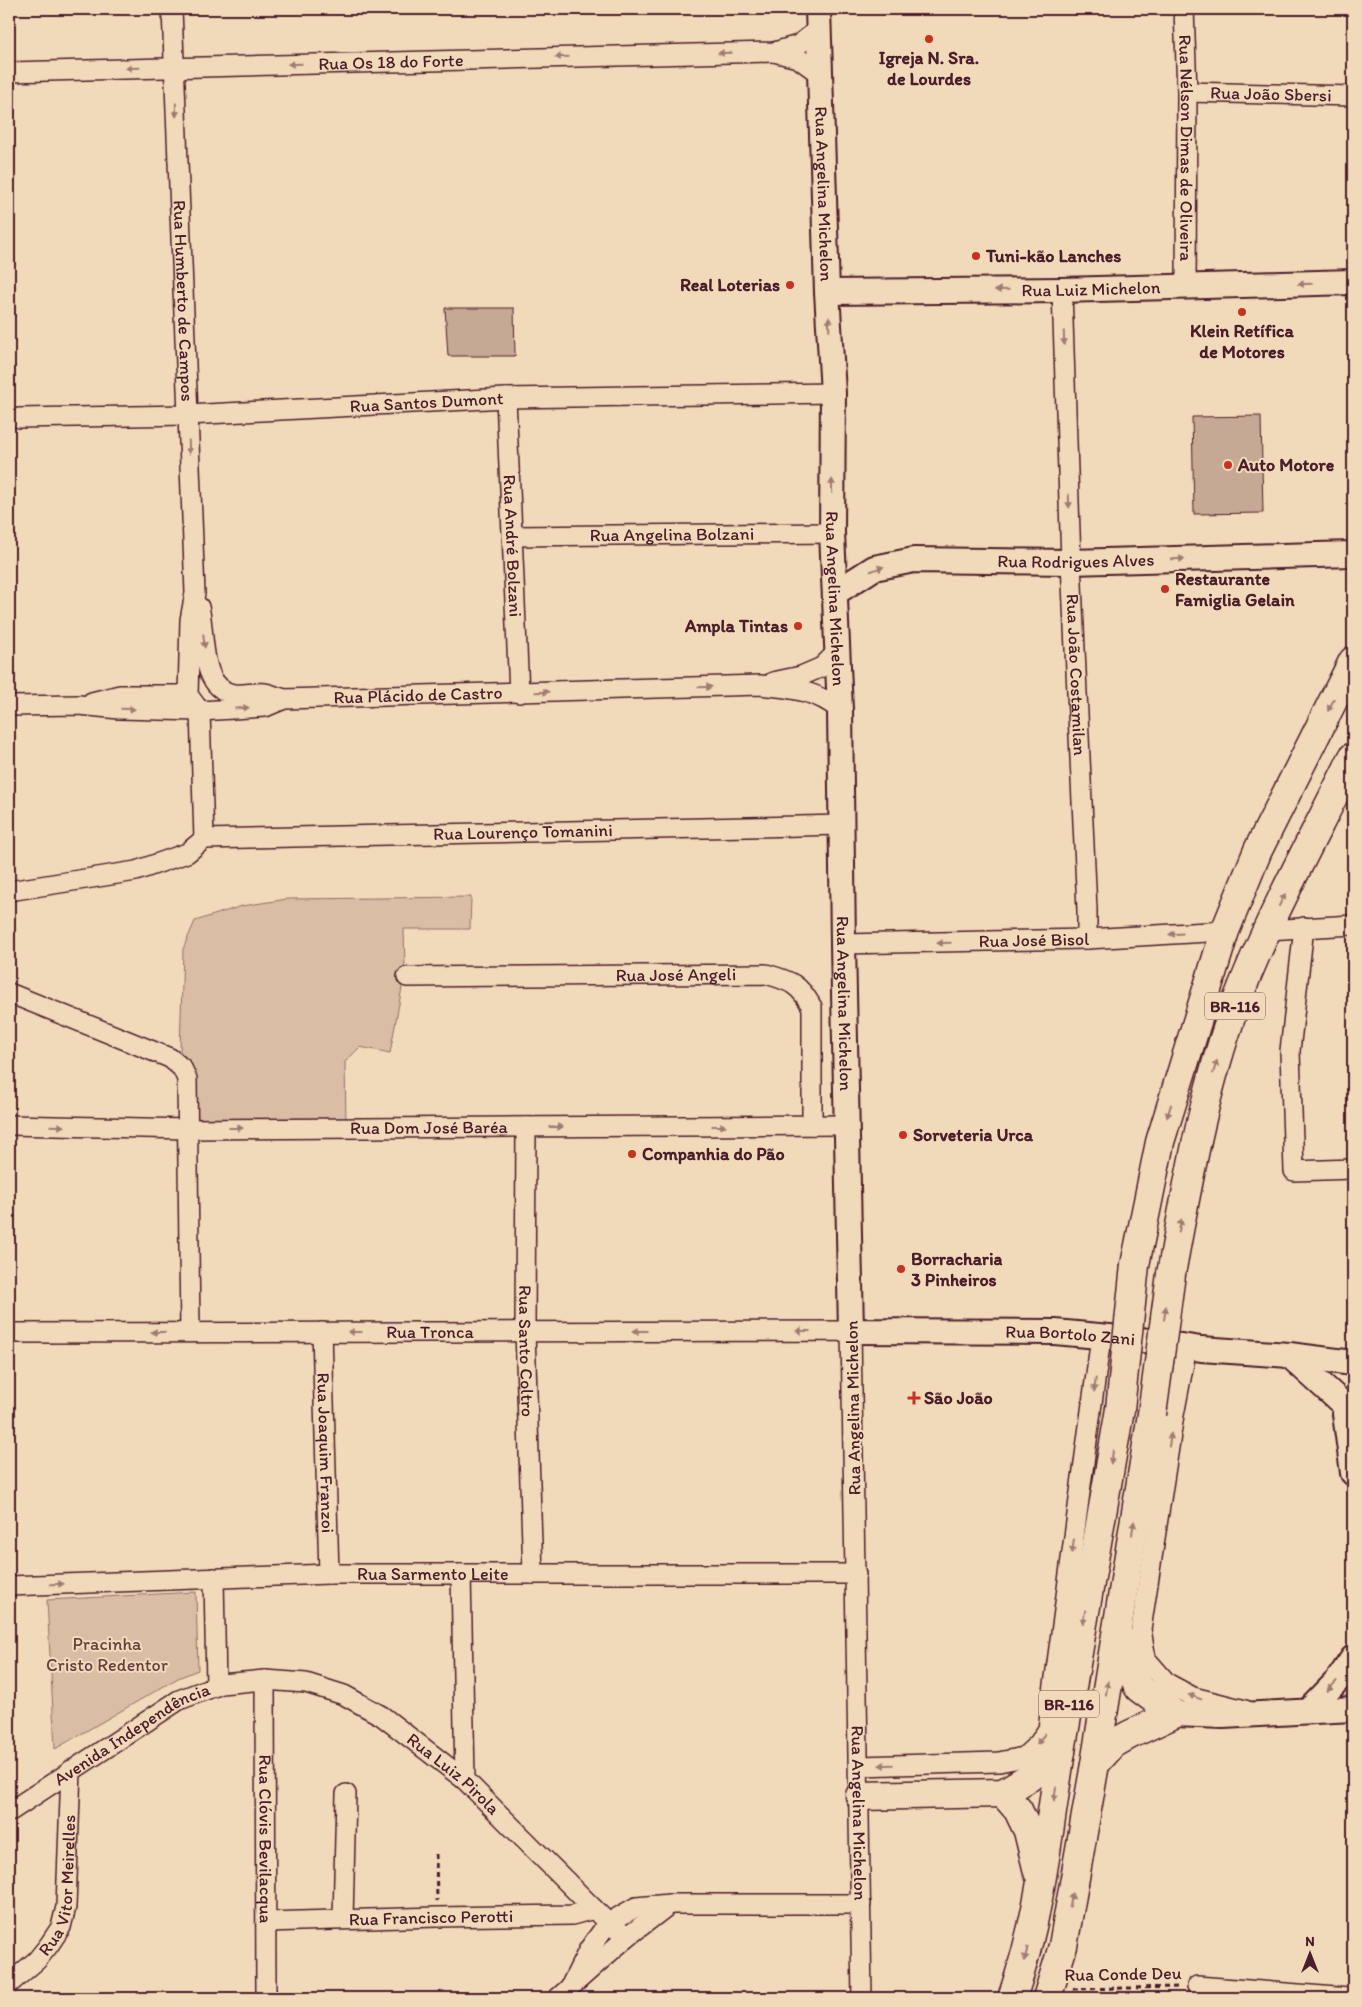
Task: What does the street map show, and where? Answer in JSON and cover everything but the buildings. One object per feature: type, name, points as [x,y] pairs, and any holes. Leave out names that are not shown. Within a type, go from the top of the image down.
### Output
[{"type":"highway","name":"BR-116","points":[[1012,1998],[1025,1960],[1042,1885],[1061,1751],[1120,1409],[1135,1265],[1160,1142],[1225,931],[1258,850],[1353,661]]},
{"type":"highway","name":"BR-116","points":[[1048,1994],[1063,1946],[1096,1764],[1152,1414],[1171,1274],[1196,1136],[1216,1062],[1236,1006],[1267,930],[1350,769]]},
{"type":"highway","points":[[1096,1764],[1113,1744],[1174,1714],[1138,1688],[1126,1663],[1117,1626]]},
{"type":"highway","points":[[860,1796],[1003,1792],[1038,1772],[1061,1751]]},
{"type":"highway","points":[[1003,1792],[1018,1810],[1028,1831],[1042,1885]]},
{"type":"main road","name":"Rua Angelina Michelon","points":[[818,19],[827,292],[833,393],[832,532],[840,710],[851,1331]]},
{"type":"main road","name":"Rua Luiz Michelon","points":[[827,292],[1062,290],[1353,282]]},
{"type":"main road","name":"Rua Rodrigues Alves","points":[[835,593],[874,568],[914,560],[1071,562],[1353,554]]},
{"type":"main road","name":"Rua Bortolo Zani","points":[[851,1331],[1055,1332],[1353,1363]]},
{"type":"main road","points":[[1289,1355],[1347,1414]]},
{"type":"main road","points":[[1353,1374],[1346,1383],[1353,1473]]},
{"type":"main road","points":[[1308,1711],[1338,1680],[1353,1658]]},
{"type":"main road","points":[[1174,1714],[1223,1716],[1353,1709]]},
{"type":"street","name":"Rua Humberto de Campos","points":[[172,9],[195,593],[190,620],[188,695]]},
{"type":"street","name":"Rua Nélson Dimas de Oliveira","points":[[1184,9],[1187,92],[1186,287]]},
{"type":"street","name":"Rua Os 18 do Forte","points":[[9,72],[774,52],[798,45],[818,19]]},
{"type":"street","name":"Rua Os 18 do Forte","points":[[774,52],[798,58],[820,74]]},
{"type":"street","name":"Rua João Sbersi","points":[[1187,92],[1353,96]]},
{"type":"street","name":"Rua João Costamilan","points":[[1062,290],[1087,939]]},
{"type":"street","name":"Rua Santos Dumont","points":[[19,418],[188,415],[506,398],[833,393]]},
{"type":"street","name":"Rua André Bolzani","points":[[506,398],[519,693]]},
{"type":"street","name":"Rua Angelina Bolzani","points":[[512,536],[832,532]]},
{"type":"street","name":"Rua Humberto de Campos","points":[[195,593],[202,618],[207,670],[212,681],[221,689],[233,694],[265,693],[284,699]]},
{"type":"street","name":"Rua Plácido de Castro","points":[[760,685],[801,676],[822,666],[836,653]]},
{"type":"street","name":"Rua Plácido de Castro","points":[[9,706],[79,705],[119,709],[200,711],[266,707],[284,699],[760,685],[806,691],[829,701],[840,710]]},
{"type":"street","name":"Rua Plácido de Castro","points":[[79,705],[120,695],[188,695]]},
{"type":"street","points":[[9,891],[136,871],[187,853],[204,839],[200,711],[188,695]]},
{"type":"street","name":"Rua Lourenço Tomanini","points":[[204,839],[842,825]]},
{"type":"street","points":[[1267,930],[1353,925]]},
{"type":"street","points":[[1304,927],[1290,1051],[1294,1171],[1353,1169]]},
{"type":"street","name":"Rua José Bisol","points":[[843,944],[1087,939],[1225,931]]},
{"type":"street","name":"Rua José Angeli","points":[[407,977],[766,974],[787,979],[803,991],[812,1007],[812,1125]]},
{"type":"street","points":[[9,993],[170,1058],[182,1068],[187,1079],[190,1332]]},
{"type":"street","name":"Rua Dom José Baréa","points":[[9,1125],[188,1129],[848,1125]]},
{"type":"street","name":"Rua Santo Coltro","points":[[526,1127],[525,1332],[533,1574]]},
{"type":"street","name":"Rua Tronca","points":[[9,1332],[851,1331]]},
{"type":"street","name":"Rua Angelina Michelon","points":[[851,1331],[862,1998]]},
{"type":"street","name":"Rua Joaquim Franzoi","points":[[322,1332],[329,1574]]},
{"type":"street","points":[[859,1766],[999,1762],[1024,1757],[1040,1743],[1048,1729],[1093,1410],[1101,1337]]},
{"type":"street","points":[[1187,1347],[1143,1611],[1142,1644],[1146,1660],[1167,1683],[1193,1697],[1259,1714]]},
{"type":"street","name":"Rua Sarmento Leite","points":[[9,1586],[329,1574],[856,1574]]},
{"type":"street","points":[[461,1574],[465,1780]]},
{"type":"street","points":[[214,1578],[216,1686]]},
{"type":"street","name":"Rua Luiz Pirola","points":[[265,1680],[306,1683],[344,1695],[382,1716],[465,1780],[608,1923]]},
{"type":"street","name":"Avenida Independência","points":[[9,1812],[179,1700],[216,1686],[265,1680]]},
{"type":"street","name":"Rua Clóvis Bevilacqua","points":[[265,1680],[266,1998]]},
{"type":"street","name":"Rua Vitor Meirelles","points":[[9,1984],[37,1960],[61,1927],[66,1907],[71,1770]]},
{"type":"street","points":[[343,1920],[346,1794]]},
{"type":"street","points":[[565,1992],[589,1949],[608,1923],[636,1907],[670,1904],[861,1904]]},
{"type":"street","points":[[565,1992],[628,1937],[670,1904]]},
{"type":"street","name":"Rua Francisco Perotti","points":[[266,1922],[437,1916],[572,1915],[594,1910]]},
{"type":"street","points":[[608,1923],[628,1937]]},
{"type":"street","points":[[1197,1986],[1252,1994],[1349,1998]]},
{"type":"path","points":[[436,1854],[437,1916]]},
{"type":"path","name":"Rua Conde Deu","points":[[1048,1994],[1197,1986]]},
{"type":"green space","points":[[471,897],[470,929],[404,929],[405,971],[390,1053],[360,1047],[345,1062],[346,1125],[190,1125],[189,1067],[180,1050],[183,949],[195,921],[242,906],[288,899]]},
{"type":"green space","name":"Pracinha Cristo Redentor","points":[[196,1592],[198,1670],[178,1678],[55,1749],[47,1600]]},
{"type":"place","name":"Igreja N. Sra. de Lourdes","points":[[929,39]]},
{"type":"place","name":"Tuni-kão Lanches","points":[[976,256]]},
{"type":"place","name":"Real Loterias","points":[[790,285]]},
{"type":"place","name":"Klein Retífica de Motores","points":[[1242,312]]},
{"type":"place","name":"Auto Motore","points":[[1228,465]]},
{"type":"place","name":"Restaurante Famiglia Gelain","points":[[1165,589]]},
{"type":"place","name":"Ampla Tintas","points":[[798,626]]},
{"type":"place","name":"Sorveteria Urca","points":[[903,1135]]},
{"type":"place","name":"Companhia do Pão","points":[[632,1154]]},
{"type":"place","name":"Borracharia 3 Pinheiros","points":[[901,1269]]},
{"type":"place","name":"São João","points":[[914,1398]]}]
